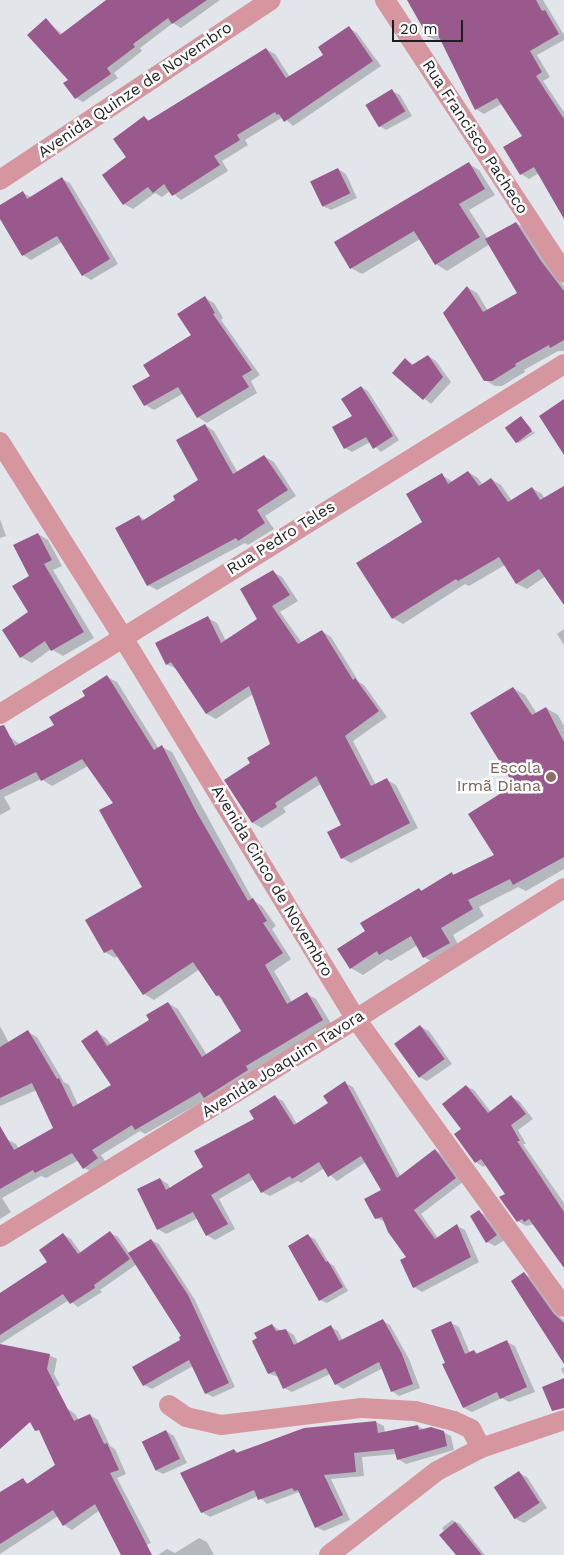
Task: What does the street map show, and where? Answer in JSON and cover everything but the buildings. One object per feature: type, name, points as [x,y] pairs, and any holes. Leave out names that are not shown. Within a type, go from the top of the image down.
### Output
[{"type":"street","name":"Avenida Quinze de Novembro","points":[[0,180],[271,0]]},
{"type":"street","name":"Rua Francisco Pacheco","points":[[385,0],[564,273]]},
{"type":"street","name":"Rua Pedro Teles","points":[[0,714],[122,636],[564,364]]},
{"type":"street","name":"Avenida Cinco de Novembro","points":[[0,442],[122,636],[356,1019],[564,1307]]},
{"type":"street","name":"Avenida Joaquim Tavora","points":[[0,1237],[356,1019],[564,888]]},
{"type":"street","points":[[170,1405],[186,1417],[222,1425],[362,1408],[414,1411],[454,1421],[470,1429],[481,1448]]},
{"type":"street","points":[[329,1555],[437,1471],[481,1448],[564,1420]]},
{"type":"place","name":"Escola Irmã Diana","points":[[551,777]]}]
